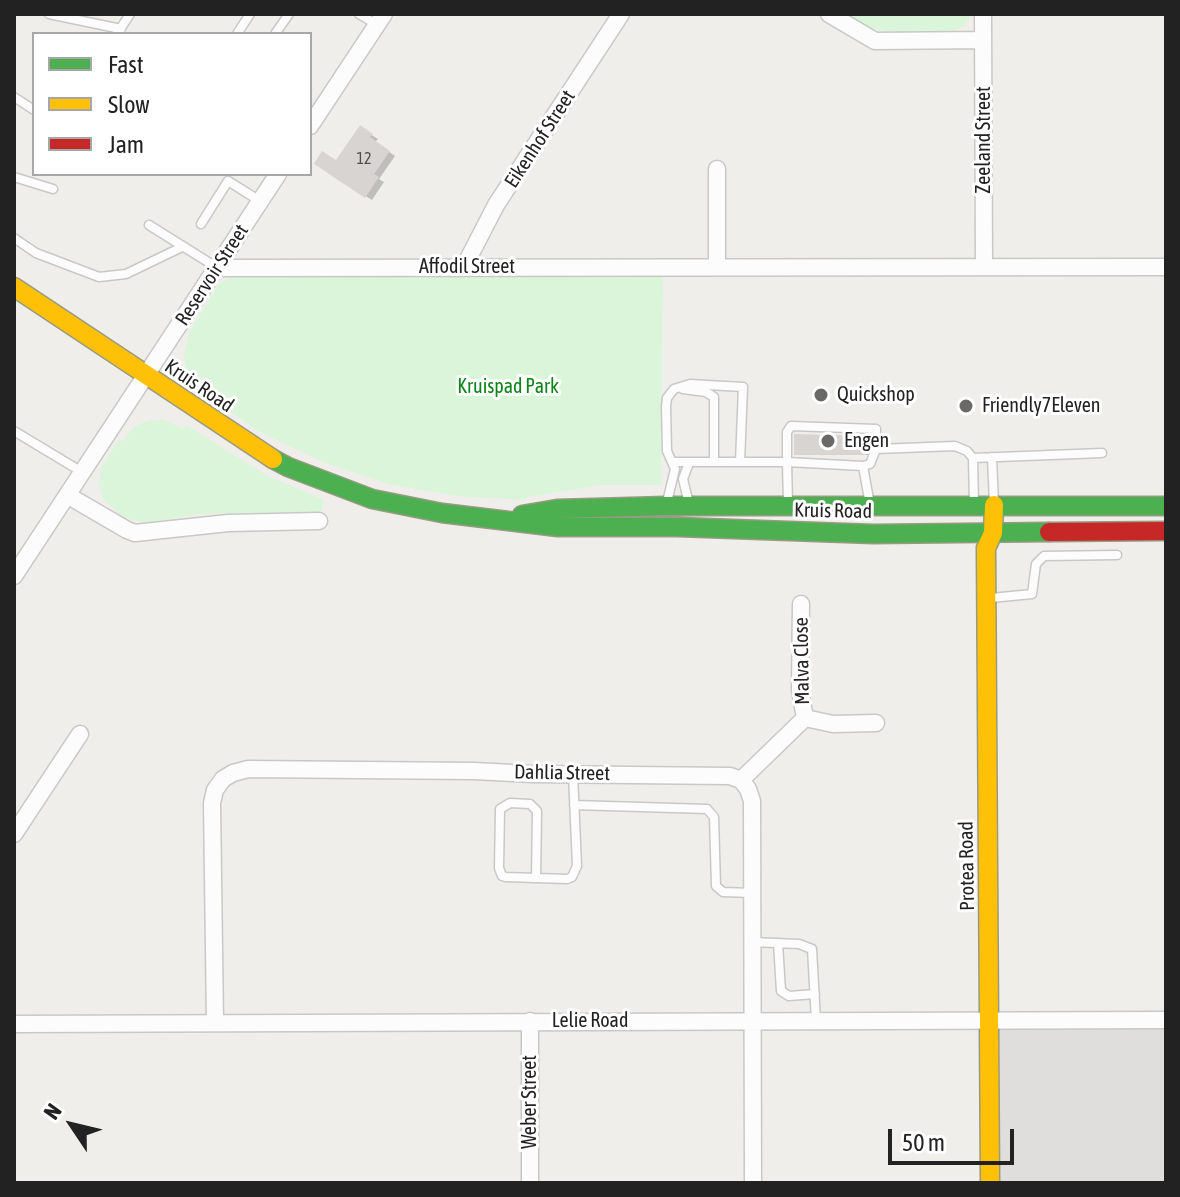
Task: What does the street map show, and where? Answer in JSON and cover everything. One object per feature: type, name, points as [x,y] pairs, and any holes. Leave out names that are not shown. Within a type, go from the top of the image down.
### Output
[{"type":"street","name":"Eikenhof Street","points":[[464,267],[496,205],[621,14]]},
{"type":"street","points":[[829,14],[875,41],[983,40]]},
{"type":"street","name":"Zeeland Street","points":[[983,14],[984,267]]},
{"type":"street","points":[[312,123],[380,20]]},
{"type":"street","points":[[717,169],[717,267]]},
{"type":"street","name":"Reservoir Street","points":[[145,376],[277,176]]},
{"type":"street","name":"Affodil Street","points":[[217,268],[1166,267]]},
{"type":"street","name":"Kruis Road","points":[[14,287],[249,445],[288,467],[326,483],[385,502],[442,513],[558,527],[677,527],[984,538],[1160,531]]},
{"type":"street","name":"Kruis Road","points":[[14,576],[145,376]]},
{"type":"street","points":[[67,495],[135,533],[228,523],[319,521]]},
{"type":"street","points":[[1160,531],[1163,501]]},
{"type":"street","name":"Kruis Road","points":[[500,518],[557,509],[666,506],[974,506],[1163,501]]},
{"type":"street","name":"Protea Road","points":[[984,538],[994,505]]},
{"type":"street","name":"Protea Road","points":[[974,506],[984,538],[986,598],[990,1183]]},
{"type":"street","name":"Malva Close","points":[[801,604],[800,690],[805,718]]},
{"type":"street","name":"Malva Close","points":[[805,718],[833,724],[876,723]]},
{"type":"street","name":"Malva Close","points":[[741,780],[805,718]]},
{"type":"street","points":[[14,834],[80,734]]},
{"type":"street","name":"Dahlia Street","points":[[215,1022],[212,803],[215,790],[223,779],[233,773],[248,769],[719,774],[741,780]]},
{"type":"street","points":[[741,780],[752,801],[753,1183]]},
{"type":"street","name":"Lelie Road","points":[[14,1024],[1166,1020]]},
{"type":"street","name":"Weber Street","points":[[530,1021],[530,1183]]},
{"type":"lane","points":[[49,14],[119,31],[130,14]]},
{"type":"lane","points":[[238,32],[250,14]]},
{"type":"lane","points":[[276,32],[289,14]]},
{"type":"lane","points":[[359,14],[380,20]]},
{"type":"lane","points":[[14,97],[32,109]]},
{"type":"lane","points":[[14,177],[53,189]]},
{"type":"lane","points":[[201,224],[230,178],[261,201]]},
{"type":"lane","points":[[149,225],[217,268]]},
{"type":"lane","points":[[14,238],[36,253],[99,277],[126,274],[182,247]]},
{"type":"lane","points":[[666,506],[674,478],[673,462],[666,447],[666,406],[667,398],[674,389],[690,384],[736,385],[744,389],[740,462]]},
{"type":"lane","points":[[674,389],[706,392],[714,397],[714,462]]},
{"type":"lane","points":[[673,462],[787,462],[863,466],[870,464],[876,449],[877,434],[872,427],[794,425],[787,432],[787,462],[788,533]]},
{"type":"lane","points":[[14,431],[82,472]]},
{"type":"lane","points":[[876,449],[955,446],[967,451],[973,458],[974,506]]},
{"type":"lane","points":[[973,458],[1102,453]]},
{"type":"lane","points":[[992,457],[994,505]]},
{"type":"lane","points":[[689,463],[683,479],[690,507]]},
{"type":"lane","points":[[863,466],[870,505]]},
{"type":"lane","points":[[986,598],[1032,594],[1036,564],[1044,556],[1117,555]]},
{"type":"lane","points":[[536,878],[537,811],[530,804],[506,803],[500,814],[500,873],[506,877],[536,878],[567,879],[575,873],[573,774]]},
{"type":"lane","points":[[574,805],[707,809],[714,817],[716,886],[723,892],[752,893]]},
{"type":"lane","points":[[752,942],[808,946],[812,949],[816,1021]]},
{"type":"lane","points":[[778,943],[781,991],[789,996],[815,994]]},
{"type":"shaded area","points":[[1166,1020],[1166,1183],[991,1183],[991,1021]]},
{"type":"green space","points":[[846,14],[972,14],[965,25],[952,32],[891,32],[868,28]]},
{"type":"green space","name":"Kruispad Park","points":[[663,276],[661,485],[602,485],[527,497],[525,500],[457,496],[389,484],[323,462],[260,432],[202,393],[204,390],[190,377],[185,364],[184,354],[190,330],[219,284],[231,277]]},
{"type":"green space","points":[[149,420],[164,420],[183,429],[186,425],[266,475],[324,500],[321,512],[198,514],[148,523],[124,518],[104,500],[99,485],[101,468],[119,439],[123,441],[134,427]]},
{"type":"building","points":[[360,125],[373,134],[370,137],[390,151],[374,174],[379,177],[365,198],[314,164],[322,151],[336,160]]},
{"type":"building","points":[[794,434],[866,436],[866,455],[794,455]]},
{"type":"traffic: fast","points":[[273,459],[372,499],[442,513],[558,527],[677,527],[873,534],[1049,532]]},
{"type":"traffic: fast","points":[[522,515],[557,509],[666,506],[1166,506]]},
{"type":"traffic: slow","points":[[14,287],[273,459]]},
{"type":"traffic: slow","points":[[990,1183],[986,548],[993,533],[994,505]]},
{"type":"traffic: jam","points":[[1049,532],[1166,531]]},
{"type":"place","name":"Quickshop","points":[[821,395]]},
{"type":"place","name":"Friendly7Eleven","points":[[966,406]]},
{"type":"place","name":"Engen","points":[[828,441]]}]
